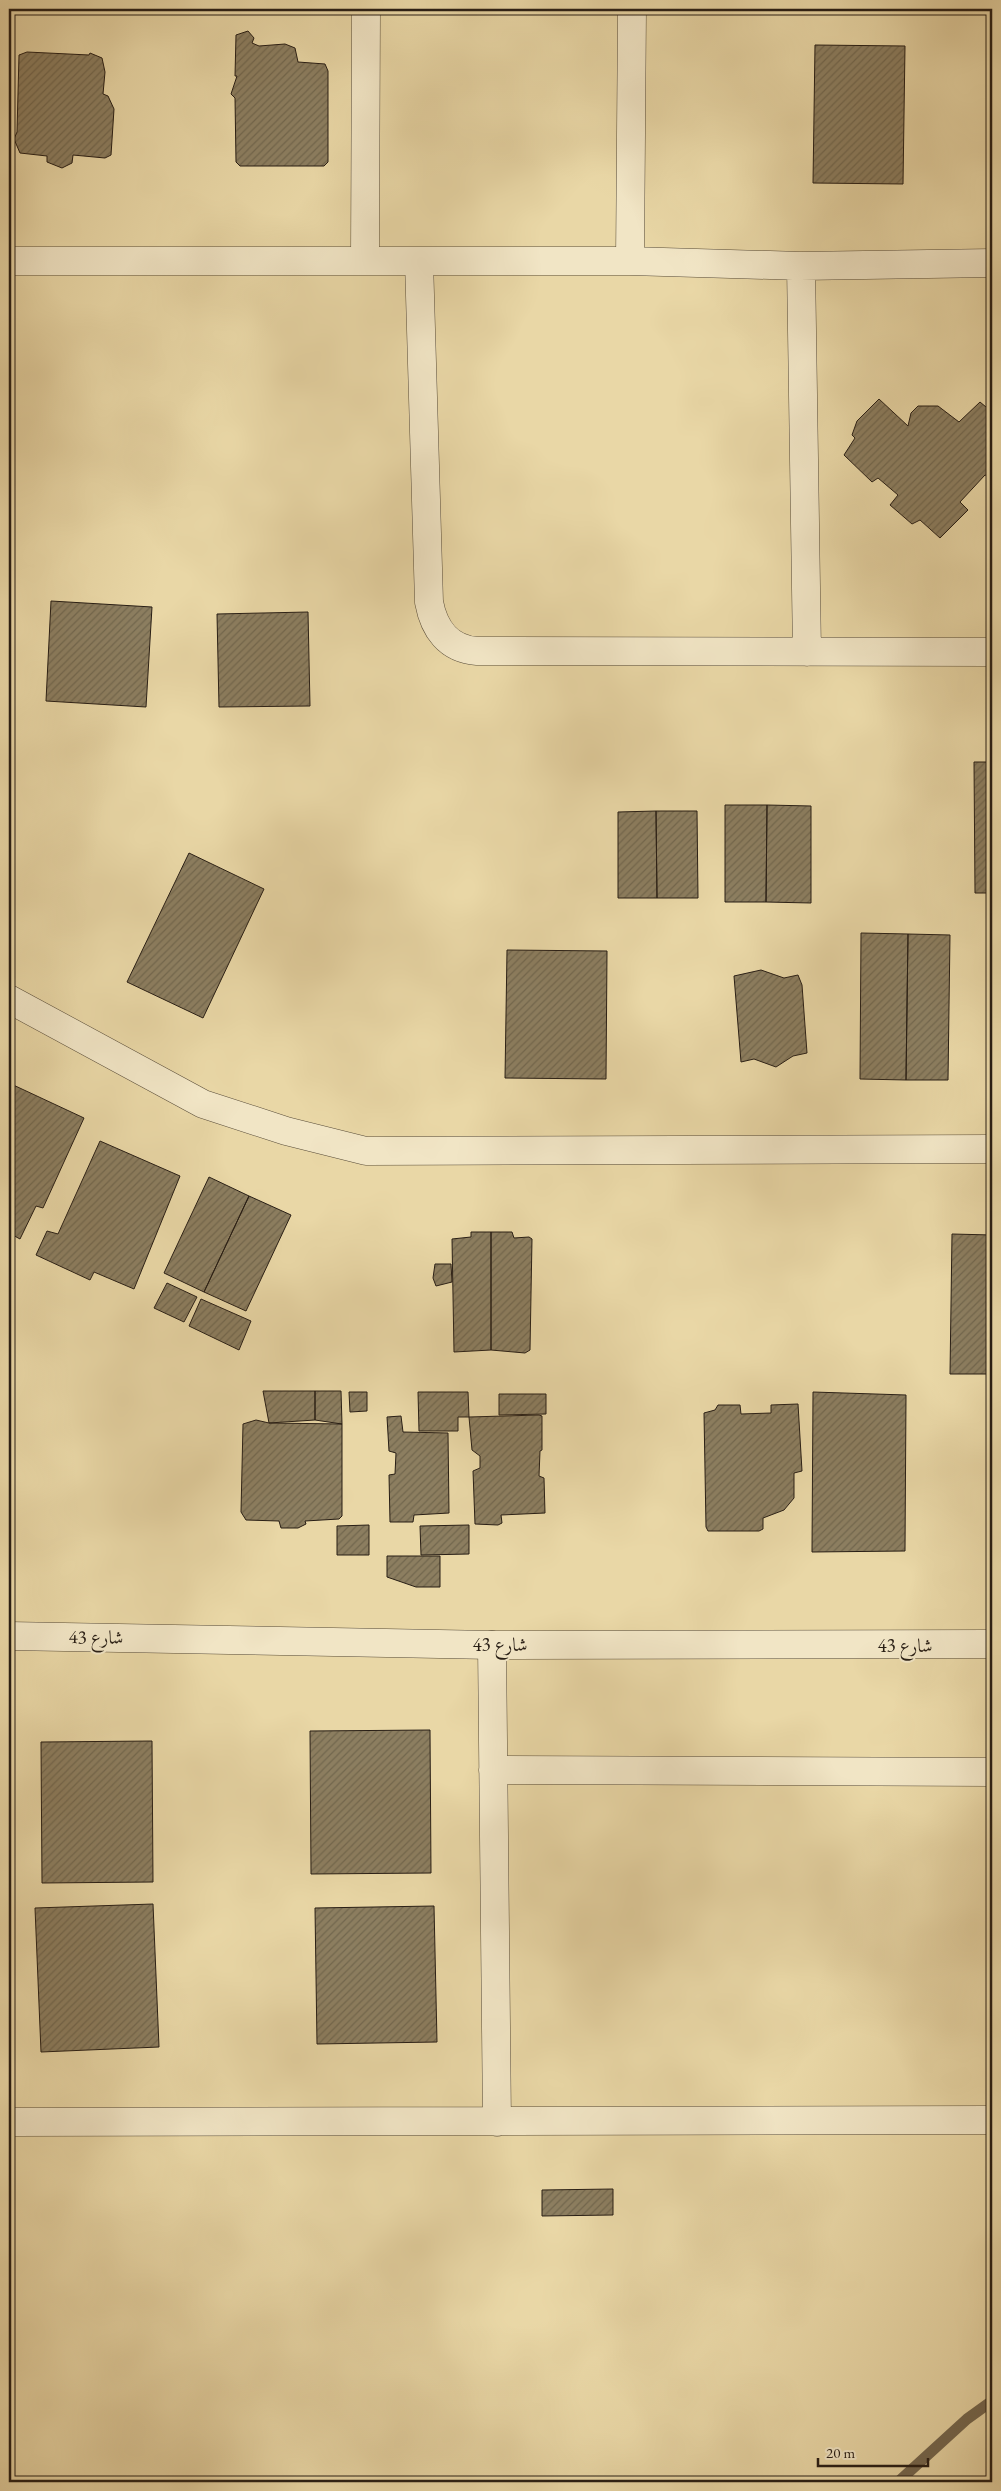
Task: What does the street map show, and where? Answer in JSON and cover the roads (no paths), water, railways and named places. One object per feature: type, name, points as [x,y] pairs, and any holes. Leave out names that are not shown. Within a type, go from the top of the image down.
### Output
[{"type":"street","points":[[365,261],[366,9]]},
{"type":"street","points":[[630,261],[632,9]]},
{"type":"street","points":[[9,261],[630,261],[801,266],[992,263]]},
{"type":"street","points":[[419,261],[429,602],[432,617],[439,632],[451,643],[463,650],[477,651],[992,652]]},
{"type":"street","points":[[801,266],[807,652]]},
{"type":"street","points":[[9,999],[204,1104],[286,1132],[366,1151],[992,1149]]},
{"type":"street","name":"شارع 43","points":[[9,1636],[492,1645],[992,1644]]},
{"type":"street","points":[[492,1645],[497,2122]]},
{"type":"street","points":[[493,1770],[992,1772]]},
{"type":"street","points":[[9,2122],[992,2120]]},
{"type":"waterway","points":[[898,2482],[967,2419],[992,2401]]}]
